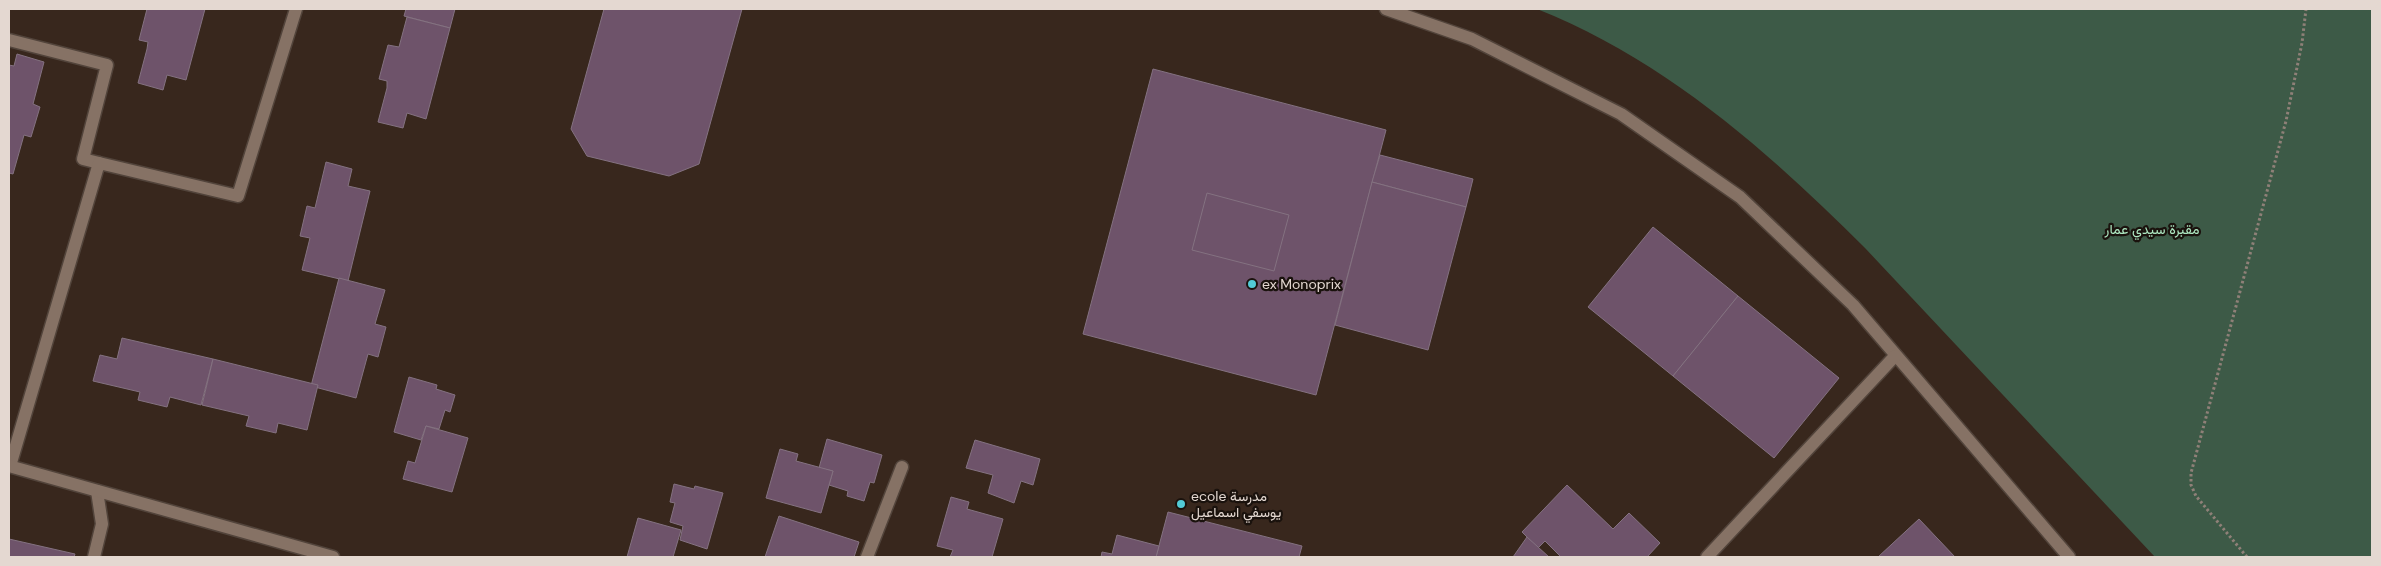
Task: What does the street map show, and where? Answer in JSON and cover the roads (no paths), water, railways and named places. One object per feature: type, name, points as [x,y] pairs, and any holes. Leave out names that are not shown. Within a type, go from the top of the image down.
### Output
[{"type":"street","points":[[9,40],[107,64],[83,159],[238,196],[296,9]]},
{"type":"street","points":[[1386,9],[1472,39],[1621,114],[1740,197],[1853,306],[2069,557]]},
{"type":"street","points":[[98,163],[9,466],[333,557]]},
{"type":"street","points":[[1707,557],[1895,356]]},
{"type":"street","points":[[867,557],[902,467]]},
{"type":"street","points":[[94,557],[102,524],[97,490]]},
{"type":"place","name":"ex Monoprix","points":[[1252,284]]},
{"type":"place","name":"ecole مدرسة يوسفي اسماعيل","points":[[1181,504]]},
{"type":"park label","name":"مقبرة سيدي عمار","points":[[2152,229]]}]
